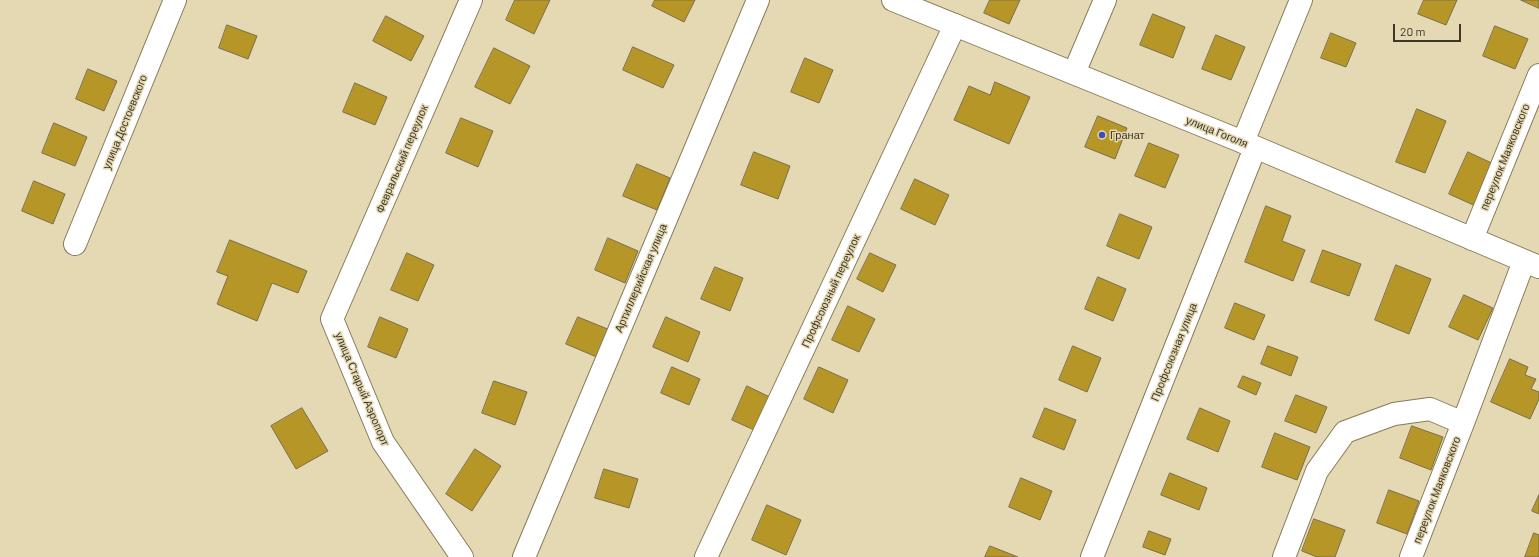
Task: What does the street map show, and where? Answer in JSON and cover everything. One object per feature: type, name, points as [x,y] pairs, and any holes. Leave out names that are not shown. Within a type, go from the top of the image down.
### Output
[{"type":"street","name":"улица Достоевского","points":[[74,244],[175,0]]},
{"type":"street","name":"Февральский переулок","points":[[332,319],[471,0]]},
{"type":"street","name":"Артиллерийская улица","points":[[524,557],[758,0]]},
{"type":"street","name":"улица Гоголя","points":[[893,0],[1249,145],[1531,264]]},
{"type":"street","points":[[1074,73],[1105,0]]},
{"type":"street","name":"Профсоюзная улица","points":[[1092,557],[1249,145],[1301,0]]},
{"type":"street","name":"Профсоюзный переулок","points":[[706,557],[955,25]]},
{"type":"street","name":"переулок Маяковского","points":[[1472,239],[1539,75]]},
{"type":"street","name":"переулок Маяковского","points":[[1411,557],[1463,424],[1531,264]]},
{"type":"street","name":"улица Старый Аэропорт","points":[[332,319],[383,442],[462,557]]},
{"type":"street","name":"переулок Маяковского","points":[[1284,557],[1318,471],[1345,432],[1394,414],[1430,409],[1463,424]]},
{"type":"building","points":[[515,0],[550,0],[534,34],[506,20]]},
{"type":"building","points":[[655,0],[695,0],[684,22],[652,6]]},
{"type":"building","points":[[990,0],[1020,0],[1009,24],[984,13]]},
{"type":"building","points":[[1424,0],[1457,0],[1446,25],[1418,14]]},
{"type":"building","points":[[1521,0],[1539,0],[1539,8]]},
{"type":"building","points":[[1153,14],[1185,27],[1173,58],[1140,45]]},
{"type":"building","points":[[386,16],[424,36],[411,61],[373,41]]},
{"type":"building","points":[[227,25],[257,36],[248,59],[219,48]]},
{"type":"building","points":[[1495,26],[1528,39],[1515,69],[1483,56]]},
{"type":"building","points":[[1331,33],[1356,43],[1346,67],[1321,58]]},
{"type":"building","points":[[1216,35],[1245,47],[1231,80],[1202,69]]},
{"type":"building","points":[[633,47],[674,65],[663,88],[623,70]]},
{"type":"building","points":[[494,48],[530,66],[510,104],[475,87]]},
{"type":"building","points":[[805,58],[833,70],[819,103],[791,92]]},
{"type":"building","points":[[88,69],[117,81],[104,111],[76,99]]},
{"type":"building","points":[[995,82],[1030,97],[1009,144],[954,120],[969,86],[990,95]]},
{"type":"building","points":[[355,83],[387,97],[375,125],[343,112]]},
{"type":"building","points":[[1417,109],[1446,121],[1425,173],[1396,162]]},
{"type":"building","points":[[1098,116],[1127,128],[1115,159],[1085,147]]},
{"type":"building","points":[[461,118],[493,131],[478,167],[446,153]]},
{"type":"building","points":[[54,123],[87,137],[75,166],[42,153]]},
{"type":"building","points":[[1149,143],[1179,155],[1165,188],[1135,176]]},
{"type":"building","points":[[754,152],[790,166],[778,199],[741,185]]},
{"type":"building","points":[[1468,152],[1498,166],[1480,208],[1449,194]]},
{"type":"building","points":[[637,164],[670,178],[657,210],[623,196]]},
{"type":"building","points":[[915,179],[949,195],[935,225],[901,209]]},
{"type":"building","points":[[34,181],[65,194],[53,224],[22,211]]},
{"type":"building","points":[[1266,206],[1291,216],[1282,241],[1305,250],[1293,281],[1245,262]]},
{"type":"building","points":[[1120,214],[1152,227],[1139,259],[1107,246]]},
{"type":"building","points":[[608,238],[638,251],[625,283],[595,270]]},
{"type":"building","points":[[230,240],[307,271],[298,293],[272,283],[257,321],[217,304],[228,276],[217,272]]},
{"type":"building","points":[[1323,250],[1361,264],[1349,296],[1311,282]]},
{"type":"building","points":[[407,253],[434,265],[418,301],[391,290]]},
{"type":"building","points":[[870,253],[896,265],[883,292],[857,279]]},
{"type":"building","points":[[1396,265],[1431,279],[1409,334],[1375,320]]},
{"type":"building","points":[[715,267],[743,278],[730,311],[701,299]]},
{"type":"building","points":[[1098,277],[1126,289],[1113,321],[1085,309]]},
{"type":"building","points":[[1464,295],[1493,308],[1478,340],[1449,327]]},
{"type":"building","points":[[1235,303],[1265,315],[1254,340],[1225,328]]},
{"type":"building","points":[[848,306],[875,319],[859,352],[832,340]]},
{"type":"building","points":[[380,317],[408,329],[396,358],[368,347]]},
{"type":"building","points":[[578,317],[610,330],[599,358],[566,344]]},
{"type":"building","points":[[666,317],[700,332],[688,362],[653,347]]},
{"type":"building","points":[[1073,346],[1101,358],[1087,392],[1059,380]]},
{"type":"building","points":[[1268,346],[1298,357],[1291,376],[1261,364]]},
{"type":"building","points":[[1510,359],[1528,367],[1525,375],[1536,379],[1531,389],[1539,392],[1539,399],[1530,419],[1491,402]]},
{"type":"building","points":[[672,367],[700,379],[689,405],[661,393]]},
{"type":"building","points":[[819,367],[848,380],[833,413],[804,399]]},
{"type":"building","points":[[1243,376],[1261,383],[1256,395],[1238,387]]},
{"type":"building","points":[[494,381],[527,392],[515,425],[482,413]]},
{"type":"building","points":[[747,386],[778,401],[763,434],[732,420]]},
{"type":"building","points":[[1296,395],[1327,407],[1316,433],[1285,421]]},
{"type":"building","points":[[302,408],[328,451],[296,469],[271,426]]},
{"type":"building","points":[[1045,408],[1076,420],[1064,450],[1033,437]]},
{"type":"building","points":[[1200,408],[1230,421],[1218,452],[1187,439]]},
{"type":"building","points":[[1412,426],[1443,437],[1431,470],[1400,458]]},
{"type":"building","points":[[1275,433],[1310,447],[1297,480],[1262,467]]},
{"type":"building","points":[[475,449],[501,466],[472,511],[446,494]]},
{"type":"building","points":[[604,469],[638,479],[629,508],[595,498]]},
{"type":"building","points":[[1170,473],[1207,488],[1199,510],[1161,495]]},
{"type":"building","points":[[1021,478],[1052,491],[1040,520],[1009,507]]},
{"type":"building","points":[[1389,490],[1419,501],[1407,534],[1377,523]]},
{"type":"building","points":[[1539,495],[1539,514],[1532,511]]},
{"type":"building","points":[[767,505],[801,520],[786,555],[752,540]]},
{"type":"building","points":[[1314,519],[1345,530],[1335,557],[1317,557],[1302,551]]},
{"type":"building","points":[[1149,531],[1171,539],[1165,555],[1143,547]]},
{"type":"building","points":[[1534,533],[1539,535],[1539,557],[1525,557]]},
{"type":"building","points":[[990,546],[1018,557],[985,557]]},
{"type":"place","name":"Гранат","points":[[1102,135]]}]
